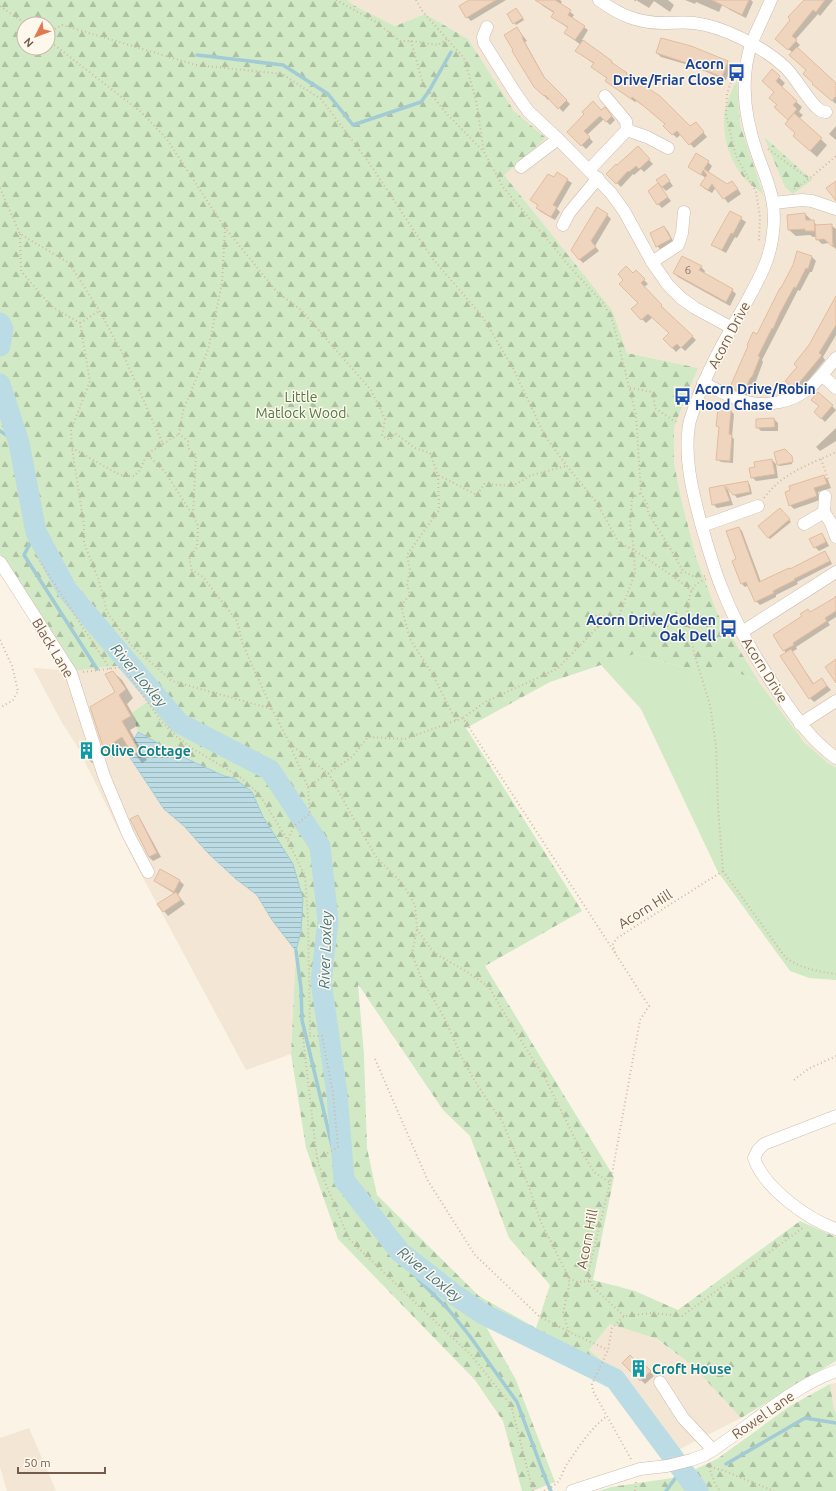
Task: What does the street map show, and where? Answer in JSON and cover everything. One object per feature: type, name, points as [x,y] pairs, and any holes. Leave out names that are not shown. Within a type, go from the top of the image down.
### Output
[{"type":"street","points":[[599,0],[616,12],[634,20],[664,23],[696,23],[718,29],[752,43],[772,56],[785,68],[816,107],[821,111],[826,112]]},
{"type":"street","name":"Acorn Drive","points":[[771,0],[752,43],[745,73],[745,88],[746,107],[752,138],[772,193],[774,232],[768,260],[703,383],[689,425],[688,461],[696,503],[716,574],[742,632],[764,673],[800,724],[815,741],[836,758]]},
{"type":"street","points":[[487,27],[483,37],[484,43],[528,111],[594,174],[611,193],[624,211],[652,262],[668,285],[681,298],[695,308],[732,328]]},
{"type":"street","points":[[563,225],[594,174],[627,130],[626,121],[605,96]]},
{"type":"street","points":[[627,130],[668,148]]},
{"type":"street","points":[[521,167],[558,139]]},
{"type":"street","points":[[773,203],[802,200],[812,201],[836,209]]},
{"type":"street","points":[[652,262],[678,245],[682,233],[684,212]]},
{"type":"street","points":[[703,383],[751,403],[768,404],[786,401],[800,396],[814,384],[823,376],[836,358]]},
{"type":"street","points":[[823,376],[836,388]]},
{"type":"street","points":[[825,496],[824,512],[831,523],[836,537]]},
{"type":"street","points":[[702,526],[758,506]]},
{"type":"street","points":[[804,524],[824,512]]},
{"type":"street","name":"Black Lane","points":[[0,562],[71,673],[104,776],[128,834],[148,872]]},
{"type":"street","points":[[742,632],[836,572]]},
{"type":"street","points":[[800,724],[836,701]]},
{"type":"street","points":[[836,1116],[764,1144],[758,1150],[754,1158],[757,1167],[763,1176],[791,1204],[813,1220],[836,1229]]},
{"type":"street","name":"Rowel Lane","points":[[637,1470],[667,1466],[696,1458],[713,1450],[818,1377],[836,1371]]},
{"type":"street","points":[[660,1382],[682,1418],[713,1450]]},
{"type":"street","points":[[572,1491],[637,1470]]},
{"type":"path","points":[[336,0],[376,22],[400,41],[438,45],[447,39]]},
{"type":"path","points":[[416,0],[423,12],[464,58],[476,100],[484,152]]},
{"type":"path","points":[[0,6],[16,17]]},
{"type":"path","points":[[56,29],[62,26],[196,65],[282,74],[321,99],[370,164],[432,258],[482,316],[513,368],[544,436],[566,466],[598,503],[619,543],[634,550],[674,577],[692,592]]},
{"type":"path","points":[[411,41],[423,84],[447,114],[484,152],[503,187],[513,200],[604,304],[613,322],[636,415],[641,494],[647,504],[648,513],[683,571],[695,577]]},
{"type":"path","points":[[56,46],[141,112],[166,138],[225,228],[277,292],[301,310],[372,390],[385,419],[382,436],[390,440],[395,434],[415,448],[430,453],[438,475],[439,510],[407,555],[410,570],[407,585],[410,594],[402,606],[410,639],[433,676],[456,721]]},
{"type":"path","points":[[735,73],[727,94],[726,114],[736,156],[756,192],[760,217],[759,243]]},
{"type":"path","points":[[752,138],[809,179]]},
{"type":"path","points":[[791,191],[809,179],[836,156]]},
{"type":"path","points":[[0,188],[20,234],[21,271],[51,306],[80,323]]},
{"type":"path","points":[[72,448],[120,475],[134,476],[140,470],[147,454],[179,434],[183,411],[208,350],[222,282],[225,228]]},
{"type":"path","points":[[20,234],[69,263],[99,310],[124,356],[163,444]]},
{"type":"path","points":[[80,323],[99,310]]},
{"type":"path","points":[[80,323],[90,382],[71,430],[72,448],[84,526],[84,543],[99,581],[107,612],[131,646],[172,681],[272,708]]},
{"type":"path","points":[[630,388],[652,392],[656,408],[674,421],[689,425]]},
{"type":"path","points":[[179,434],[188,441],[188,448],[196,456],[193,515]]},
{"type":"path","points":[[758,506],[777,483],[790,473],[836,452]]},
{"type":"path","points":[[147,454],[165,472],[193,515],[198,526],[197,547],[189,559],[192,570],[203,577],[237,621],[244,645],[290,744],[308,787],[310,814],[294,826],[288,839]]},
{"type":"path","points":[[821,459],[828,479],[825,496]]},
{"type":"path","points":[[438,475],[477,495],[484,484],[512,486],[532,475],[566,466]]},
{"type":"path","points":[[308,787],[352,757],[368,737],[406,739],[463,718],[485,702],[557,669],[598,627],[596,615],[618,619],[635,573],[630,517],[632,498],[641,494]]},
{"type":"path","points":[[34,554],[110,669]]},
{"type":"path","points":[[674,577],[683,571]]},
{"type":"path","points":[[716,574],[696,584],[690,594],[687,614],[694,653],[710,705],[716,746],[718,807],[723,871],[786,958],[798,966],[811,971],[836,974]]},
{"type":"path","points":[[0,640],[12,666],[18,691],[13,700],[0,708]]},
{"type":"path","points":[[71,673],[123,667],[161,721],[176,736],[190,747],[240,777],[259,794],[288,839],[305,876],[308,918],[310,1036]]},
{"type":"path","points":[[463,718],[615,953]]},
{"type":"path","points":[[290,744],[329,774],[356,823],[378,858],[402,883],[415,905],[417,929],[412,954],[422,980],[445,1019],[473,1077],[503,1123],[529,1187],[541,1222],[569,1278],[569,1286],[563,1313],[569,1332]]},
{"type":"path","name":"Acorn Hill","points":[[624,1316],[593,1287],[588,1274],[609,1182],[640,1020],[648,1006],[615,953],[613,944],[617,938],[723,871]]},
{"type":"path","points":[[417,929],[433,952],[489,987],[545,1078],[581,1151],[594,1172],[609,1182]]},
{"type":"path","points":[[317,1159],[338,1147],[333,1093],[322,1036],[310,1036],[303,1038],[317,1159],[324,1180],[349,1238],[471,1355],[511,1405],[533,1491]]},
{"type":"path","points":[[794,1080],[808,1069],[836,1056]]},
{"type":"path","points":[[375,1059],[428,1181],[475,1255],[540,1317],[608,1350]]},
{"type":"path","points":[[637,1470],[593,1391],[592,1384],[608,1350],[612,1328],[624,1316],[652,1313],[682,1316],[813,1220]]},
{"type":"path","points":[[569,1278],[577,1282],[590,1281]]},
{"type":"path","points":[[544,1491],[556,1486],[560,1481],[568,1462],[596,1425],[607,1416]]},
{"type":"path","points":[[696,1458],[710,1467],[722,1470],[774,1491]]},
{"type":"path","points":[[710,1467],[715,1484],[720,1491]]},
{"type":"shaded area","points":[[347,0],[836,0],[836,767],[828,763],[804,742],[759,682],[717,614],[696,557],[674,463],[674,427],[698,368],[627,353],[612,310],[503,175],[546,138],[514,111],[468,39],[425,14],[395,26],[355,6]]},
{"type":"shaded area","points":[[123,665],[148,701],[132,713],[138,732],[127,753],[164,809],[184,826],[208,853],[236,879],[257,895],[272,920],[296,951],[291,1054],[246,1070],[135,863],[77,746],[62,723],[33,668],[75,671]]},
{"type":"shaded area","points":[[610,1324],[656,1339],[693,1366],[741,1418],[680,1449],[609,1367],[589,1350]]},
{"type":"shaded area","points":[[836,1383],[836,1413],[834,1410],[830,1384]]},
{"type":"shaded area","points":[[29,1428],[56,1491],[7,1491],[0,1467],[0,1438]]},
{"type":"green space","name":"Little Matlock Wood","points":[[0,0],[347,0],[355,6],[395,26],[425,14],[468,39],[514,111],[546,138],[504,175],[612,310],[627,353],[698,368],[674,427],[674,463],[696,557],[717,613],[759,682],[726,667],[683,667],[634,654],[550,682],[466,728],[582,911],[485,966],[614,1177],[593,1280],[635,1291],[678,1310],[800,1221],[836,1237],[836,1361],[741,1418],[693,1366],[657,1339],[610,1324],[589,1350],[609,1367],[680,1449],[660,1456],[607,1383],[484,1323],[516,1380],[555,1482],[532,1491],[522,1491],[503,1421],[475,1380],[338,1239],[306,1148],[291,1054],[296,951],[301,931],[263,817],[252,792],[234,778],[224,776],[183,757],[138,732],[132,713],[148,701],[123,665],[75,671],[0,554]],"holes":[[[358,984],[443,1110],[470,1136],[509,1238],[550,1285],[536,1328],[479,1296],[377,1195],[367,1148],[364,1055]]]},
{"type":"green space","points":[[737,80],[740,125],[763,194],[743,177],[733,161],[725,136],[725,108]]},
{"type":"green space","points":[[764,137],[812,180],[793,194],[785,187]]},
{"type":"green space","points":[[634,654],[683,667],[726,667],[759,682],[804,742],[828,763],[836,767],[836,980],[809,978],[790,971],[718,872],[641,709],[600,664]]},
{"type":"green space","points":[[830,1384],[834,1410],[836,1413],[836,1491],[599,1491],[611,1487],[679,1477],[717,1459],[790,1406]]},
{"type":"water","points":[[138,732],[183,757],[224,776],[234,778],[252,792],[263,817],[293,864],[303,899],[301,931],[296,951],[272,920],[257,895],[236,879],[208,853],[184,826],[164,809],[127,753]]},
{"type":"building","points":[[469,0],[496,0],[466,18],[459,6]]},
{"type":"building","points":[[535,0],[555,0],[571,10],[568,15],[585,26],[575,40],[564,33],[568,27],[551,17],[554,12]]},
{"type":"building","points":[[712,0],[749,0],[742,15]]},
{"type":"building","points":[[804,0],[825,0],[816,12],[813,10],[792,36],[797,40],[788,50],[775,39],[790,20],[788,17]]},
{"type":"building","points":[[516,8],[523,18],[513,24],[507,14]]},
{"type":"building","points":[[517,27],[544,77],[567,100],[558,109],[545,95],[544,96],[534,87],[504,35]]},
{"type":"building","points":[[661,38],[691,46],[728,61],[722,77],[656,53]]},
{"type":"building","points":[[583,40],[612,61],[611,62],[627,73],[626,74],[660,96],[690,126],[696,122],[704,132],[689,145],[677,131],[672,135],[663,126],[665,124],[632,97],[631,99],[605,81],[607,78],[591,67],[594,63],[575,51]]},
{"type":"building","points":[[797,47],[836,83],[836,96],[832,101],[812,84],[813,83],[803,74],[806,70],[789,55]]},
{"type":"building","points":[[772,69],[780,76],[776,81],[797,101],[793,105],[797,109],[788,120],[774,107],[777,105],[769,98],[774,92],[762,81]]},
{"type":"building","points":[[593,101],[601,110],[605,107],[612,116],[606,122],[600,116],[584,131],[590,137],[581,146],[567,132],[584,114],[582,112]]},
{"type":"building","points":[[794,113],[822,138],[810,151],[793,136],[795,133],[785,124]]},
{"type":"building","points":[[638,146],[650,159],[639,169],[636,166],[629,172],[628,171],[616,184],[606,174]]},
{"type":"building","points":[[696,153],[709,161],[704,169],[727,184],[732,181],[738,189],[723,199],[712,184],[708,190],[700,185],[707,175],[703,170],[701,175],[688,167]]},
{"type":"building","points":[[557,172],[568,179],[553,205],[557,207],[551,217],[536,208],[538,205],[530,200],[548,174],[554,177]]},
{"type":"building","points":[[665,174],[670,181],[662,187],[656,180]]},
{"type":"building","points":[[836,181],[836,201],[826,188]]},
{"type":"building","points":[[658,183],[668,197],[657,205],[648,191]]},
{"type":"building","points":[[597,207],[608,214],[591,241],[596,247],[579,260],[571,250]]},
{"type":"building","points":[[730,211],[742,217],[722,250],[711,245]]},
{"type":"building","points":[[805,213],[806,220],[814,220],[815,231],[805,231],[805,229],[788,230],[787,215]]},
{"type":"building","points":[[832,224],[833,247],[824,239],[816,240],[815,225]]},
{"type":"building","points":[[664,226],[671,239],[656,247],[650,233]]},
{"type":"building","points":[[797,251],[812,256],[808,269],[806,268],[796,288],[794,287],[773,329],[772,328],[758,356],[760,357],[752,377],[743,393],[730,387],[753,332],[757,334],[793,265]]},
{"type":"building","points":[[682,256],[702,266],[699,270],[733,289],[726,302],[673,273]]},
{"type":"building","points":[[626,266],[633,273],[636,270],[645,279],[641,283],[662,305],[661,306],[693,336],[681,348],[677,344],[672,348],[663,339],[669,333],[648,314],[641,320],[631,309],[638,303],[619,284],[623,280],[618,274]]},
{"type":"building","points":[[836,296],[836,325],[819,353],[822,355],[794,389],[785,381],[797,367],[794,364],[809,345]]},
{"type":"building","points":[[818,392],[833,405],[821,419],[814,412],[819,406],[811,400]]},
{"type":"building","points":[[718,409],[731,410],[729,434],[732,435],[730,461],[716,460],[719,427],[716,426]]},
{"type":"building","points":[[774,418],[775,427],[756,428],[756,419]]},
{"type":"building","points":[[785,449],[792,456],[793,462],[777,465],[774,452]]},
{"type":"building","points":[[772,459],[775,474],[751,478],[749,468],[755,467],[754,462]]},
{"type":"building","points":[[824,475],[827,484],[814,488],[817,496],[789,506],[785,492],[790,490],[789,486]]},
{"type":"building","points":[[748,481],[750,492],[733,495],[725,485]]},
{"type":"building","points":[[724,485],[730,501],[712,505],[709,488]]},
{"type":"building","points":[[780,508],[790,519],[768,538],[758,526]]},
{"type":"building","points":[[739,527],[759,582],[789,568],[790,569],[825,551],[830,561],[794,579],[795,580],[773,591],[774,593],[755,602],[746,582],[741,584],[732,561],[736,559],[726,531]]},
{"type":"building","points":[[822,533],[826,542],[814,548],[809,539]]},
{"type":"building","points":[[836,597],[836,611],[825,618],[827,621],[793,643],[794,645],[783,651],[773,635],[802,616],[800,614],[808,609],[810,612]]},
{"type":"building","points":[[791,649],[813,684],[822,678],[827,686],[809,699],[780,656]]},
{"type":"building","points":[[836,659],[836,683],[825,667]]},
{"type":"building","points":[[113,671],[126,689],[119,695],[131,716],[122,721],[139,751],[133,755],[122,737],[104,750],[90,707],[115,692],[105,674]]},
{"type":"building","points":[[85,742],[90,758],[87,760],[79,746]]},
{"type":"building","points":[[138,815],[157,853],[149,857],[130,819]]},
{"type":"building","points":[[160,869],[180,880],[174,892],[154,881]]},
{"type":"building","points":[[176,892],[181,900],[163,912],[157,904]]},
{"type":"building","name":"Croft House","points":[[630,1355],[636,1361],[638,1358],[651,1371],[640,1381],[622,1363]]},
{"type":"waterway","points":[[197,55],[283,65],[328,94],[353,125],[421,102],[429,91],[451,52]]},
{"type":"waterway","name":"River Loxley","points":[[0,323],[3,329],[0,346]]},
{"type":"waterway","name":"River Loxley","points":[[0,384],[19,443],[36,532],[67,590],[179,723],[270,770],[320,846],[328,921],[321,981],[337,1094],[344,1180],[400,1252],[455,1295],[483,1314],[615,1379],[698,1491]]},
{"type":"waterway","points":[[0,431],[19,443]]},
{"type":"waterway","points":[[36,532],[24,555],[97,669]]},
{"type":"waterway","points":[[296,951],[301,988],[302,1020],[333,1150],[343,1158]]},
{"type":"waterway","points":[[400,1252],[419,1280],[448,1309],[469,1335],[517,1402],[551,1491]]},
{"type":"waterway","points":[[726,1464],[805,1418],[836,1423]]},
{"type":"waterway","points":[[666,1491],[682,1469]]},
{"type":"place","name":"Acorn Drive/Friar Close","points":[[737,72]]},
{"type":"place","name":"Acorn Drive/Robin Hood Chase","points":[[682,397]]},
{"type":"place","name":"Acorn Drive/Golden Oak Dell","points":[[729,628]]},
{"type":"place","name":"Olive Cottage","points":[[87,751]]},
{"type":"place","name":"Croft House","points":[[639,1369]]}]
